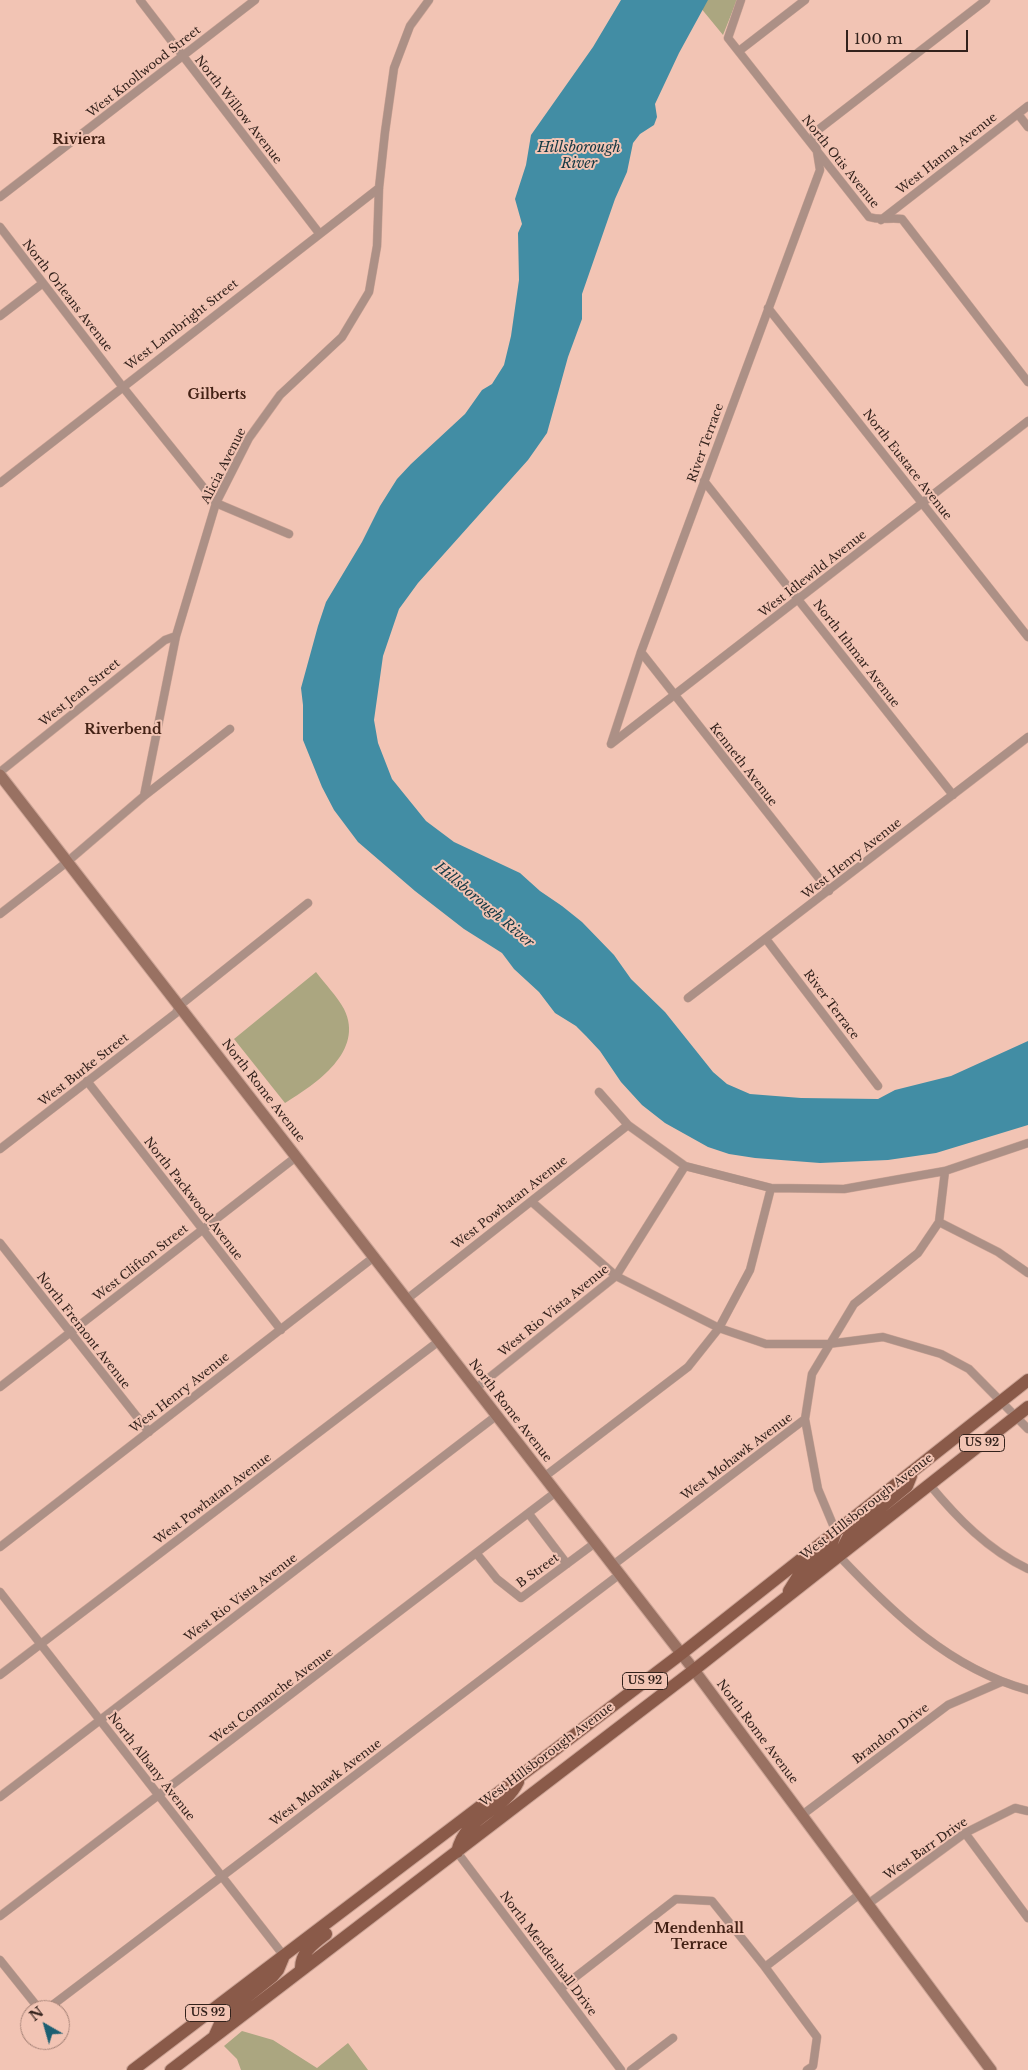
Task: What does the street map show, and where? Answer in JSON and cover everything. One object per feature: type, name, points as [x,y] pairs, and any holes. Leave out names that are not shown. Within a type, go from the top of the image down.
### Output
[{"type":"main road","name":"West Hillsborough Avenue","points":[[134,2070],[681,1654],[1028,1380]]},
{"type":"main road","name":"West Hillsborough Avenue","points":[[171,2070],[694,1670],[1028,1407]]},
{"type":"main road","points":[[839,1556],[851,1532],[907,1486],[914,1469]]},
{"type":"main road","points":[[784,1600],[802,1570],[830,1548],[836,1532]]},
{"type":"main road","points":[[457,1852],[464,1832],[506,1798],[516,1787],[523,1774]]},
{"type":"main road","points":[[301,1970],[300,1960],[305,1952],[351,1912],[350,1905]]},
{"type":"main road","points":[[215,2036],[224,2015],[273,1976],[284,1956]]},
{"type":"main road","points":[[146,2070],[180,2045],[190,2028]]},
{"type":"street","name":"North Willow Avenue","points":[[140,0],[319,233]]},
{"type":"street","name":"West Knollwood Street","points":[[0,197],[255,0]]},
{"type":"street","name":"Alicia Avenue","points":[[144,796],[176,636],[216,503],[249,438],[280,395],[342,337],[369,292],[377,246],[379,188],[394,68],[410,26],[430,0]]},
{"type":"street","name":"North Otis Avenue","points":[[741,0],[728,38],[869,217],[880,220],[902,219],[1028,382]]},
{"type":"street","points":[[738,51],[805,0]]},
{"type":"street","points":[[816,151],[814,133],[986,0]]},
{"type":"street","name":"West Hanna Avenue","points":[[880,220],[1028,106]]},
{"type":"street","points":[[1018,114],[1028,127]]},
{"type":"street","name":"River Terrace","points":[[611,744],[641,652],[820,170],[816,151]]},
{"type":"street","name":"West Lambright Street","points":[[0,483],[122,386],[379,188]]},
{"type":"street","name":"North Orleans Avenue","points":[[0,227],[122,386],[216,503],[289,534]]},
{"type":"street","points":[[0,316],[43,283]]},
{"type":"street","name":"North Eustace Avenue","points":[[768,308],[1028,637]]},
{"type":"street","name":"West Idlewild Avenue","points":[[611,744],[1028,421]]},
{"type":"street","name":"North Ithmar Avenue","points":[[704,481],[953,795]]},
{"type":"street","name":"West Jean Street","points":[[2,779],[165,640],[176,636]]},
{"type":"street","name":"Kenneth Avenue","points":[[641,652],[829,891]]},
{"type":"street","points":[[0,914],[67,862],[144,796],[230,729]]},
{"type":"street","name":"West Henry Avenue","points":[[688,998],[1028,737]]},
{"type":"street","name":"North Rome Avenue","points":[[2,779],[694,1670],[990,2070]]},
{"type":"street","name":"West Burke Street","points":[[0,1149],[176,1013],[179,1006],[308,903]]},
{"type":"street","name":"River Terrace","points":[[766,939],[878,1086]]},
{"type":"street","name":"North Packwood Avenue","points":[[87,1081],[281,1330]]},
{"type":"street","points":[[600,1092],[628,1125],[685,1166],[771,1188],[844,1189],[945,1171],[1028,1143]]},
{"type":"street","name":"West Powhatan Avenue","points":[[407,1299],[628,1125]]},
{"type":"street","name":"West Clifton Street","points":[[0,1387],[296,1157]]},
{"type":"street","name":"West Rio Vista Avenue","points":[[475,1389],[616,1276],[685,1166]]},
{"type":"street","name":"West Mohawk Avenue","points":[[59,2000],[223,1877],[616,1570],[805,1419],[812,1374],[828,1344],[854,1304],[918,1253],[939,1222],[945,1171]]},
{"type":"street","points":[[544,1477],[688,1367],[719,1328],[750,1270],[771,1188]]},
{"type":"street","points":[[532,1202],[616,1276],[719,1328],[766,1344],[828,1344],[883,1337],[941,1354],[969,1369],[1028,1429]]},
{"type":"street","points":[[939,1222],[998,1252],[1028,1273]]},
{"type":"street","name":"North Fremont Avenue","points":[[0,1243],[149,1432]]},
{"type":"street","name":"West Henry Avenue","points":[[0,1547],[374,1257]]},
{"type":"street","name":"West Powhatan Avenue","points":[[0,1676],[439,1340]]},
{"type":"street","name":"West Rio Vista Avenue","points":[[0,1797],[496,1416]]},
{"type":"street","points":[[805,1419],[818,1489],[836,1532]]},
{"type":"street","points":[[930,1484],[950,1509],[975,1534],[1017,1564],[1028,1569]]},
{"type":"street","name":"West Comanche Avenue","points":[[0,1916],[556,1492]]},
{"type":"street","points":[[529,1514],[567,1564]]},
{"type":"street","name":"B Street","points":[[477,1554],[497,1579],[521,1598],[595,1543]]},
{"type":"street","points":[[839,1556],[876,1595],[921,1636],[956,1658],[1001,1682],[1028,1690]]},
{"type":"street","name":"North Albany Avenue","points":[[0,1592],[284,1956]]},
{"type":"street","name":"Brandon Drive","points":[[802,1815],[948,1705],[1001,1682]]},
{"type":"street","name":"West Barr Drive","points":[[868,1904],[964,1833],[1015,1808],[1028,1811]]},
{"type":"street","points":[[964,1833],[1028,1918]]},
{"type":"street","name":"North Mendenhall Drive","points":[[457,1852],[621,2070]]},
{"type":"street","points":[[765,1967],[860,1894]]},
{"type":"street","points":[[560,1989],[676,1899],[712,1901],[765,1967],[817,2037],[813,2066],[807,2070]]},
{"type":"street","points":[[0,1960],[32,2000]]},
{"type":"street","points":[[631,2070],[673,2038]]},
{"type":"shaded area","points":[[704,0],[737,0],[723,35],[700,7]]},
{"type":"shaded area","points":[[316,972],[344,1009],[349,1024],[348,1039],[343,1052],[334,1065],[323,1076],[285,1103],[234,1039]]},
{"type":"shaded area","points":[[242,2031],[273,2040],[317,2068],[348,2043],[368,2070],[241,2070],[237,2059],[224,2046]]},
{"type":"water","name":"Hillsborough River","points":[[621,0],[708,0],[679,53],[655,104],[657,117],[654,125],[640,134],[633,143],[627,172],[615,199],[582,294],[582,319],[568,357],[547,433],[528,460],[418,583],[399,609],[383,656],[374,720],[378,743],[392,779],[426,821],[454,842],[520,873],[540,891],[582,922],[614,955],[631,979],[665,1012],[713,1072],[727,1084],[750,1094],[801,1098],[878,1099],[895,1090],[951,1076],[1028,1041],[1028,1125],[936,1153],[888,1160],[820,1163],[755,1158],[729,1154],[708,1147],[665,1123],[642,1105],[621,1082],[600,1051],[576,1026],[555,1013],[539,992],[514,969],[502,953],[464,929],[415,891],[358,842],[334,810],[322,787],[303,740],[301,688],[326,602],[397,479],[465,414],[482,390],[492,384],[504,365],[511,336],[519,280],[518,233],[522,224],[515,199],[526,165],[531,135],[593,47]]},
{"type":"district","name":"Riviera","points":[[79,140]]},
{"type":"district","name":"Gilberts","points":[[217,395]]},
{"type":"district","name":"Riverbend","points":[[123,730]]},
{"type":"district","name":"Mendenhall Terrace","points":[[699,1938]]}]
